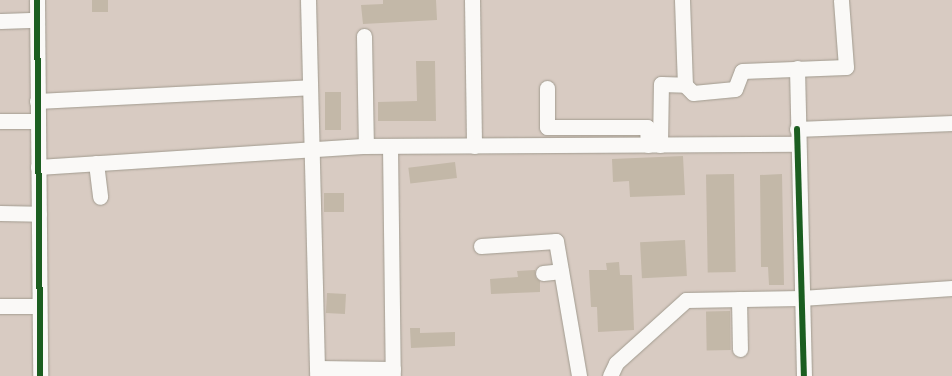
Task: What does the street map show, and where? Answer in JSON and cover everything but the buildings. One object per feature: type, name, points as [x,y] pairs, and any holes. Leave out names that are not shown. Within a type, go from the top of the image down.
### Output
[{"type":"street","points":[[37,0],[40,376]]},
{"type":"street","points":[[308,0],[317,372],[393,373],[390,146]]},
{"type":"street","points":[[472,0],[474,146]]},
{"type":"street","points":[[682,0],[685,85],[693,94],[735,90],[742,71],[846,67],[841,0]]},
{"type":"street","points":[[0,21],[37,20]]},
{"type":"street","points":[[364,36],[366,146]]},
{"type":"street","points":[[797,68],[797,144],[804,376]]},
{"type":"street","points":[[654,145],[661,84],[685,85]]},
{"type":"street","points":[[38,101],[310,87]]},
{"type":"street","points":[[547,88],[547,127],[647,126],[654,145]]},
{"type":"street","points":[[0,121],[38,121]]},
{"type":"street","points":[[797,129],[952,123]]},
{"type":"street","points":[[38,167],[366,146],[797,144]]},
{"type":"street","points":[[96,163],[100,197]]},
{"type":"street","points":[[0,213],[38,214]]},
{"type":"street","points":[[481,246],[556,241],[579,376]]},
{"type":"street","points":[[543,273],[561,271]]},
{"type":"street","points":[[610,376],[616,363],[686,300],[801,298],[952,288]]},
{"type":"street","points":[[739,299],[740,349]]},
{"type":"street","points":[[0,306],[39,306]]},
{"type":"shaded area","points":[[0,0],[952,0],[952,376],[0,376]]},
{"type":"cycle path","points":[[37,0],[40,376]]},
{"type":"cycle path","points":[[797,129],[804,376]]}]
